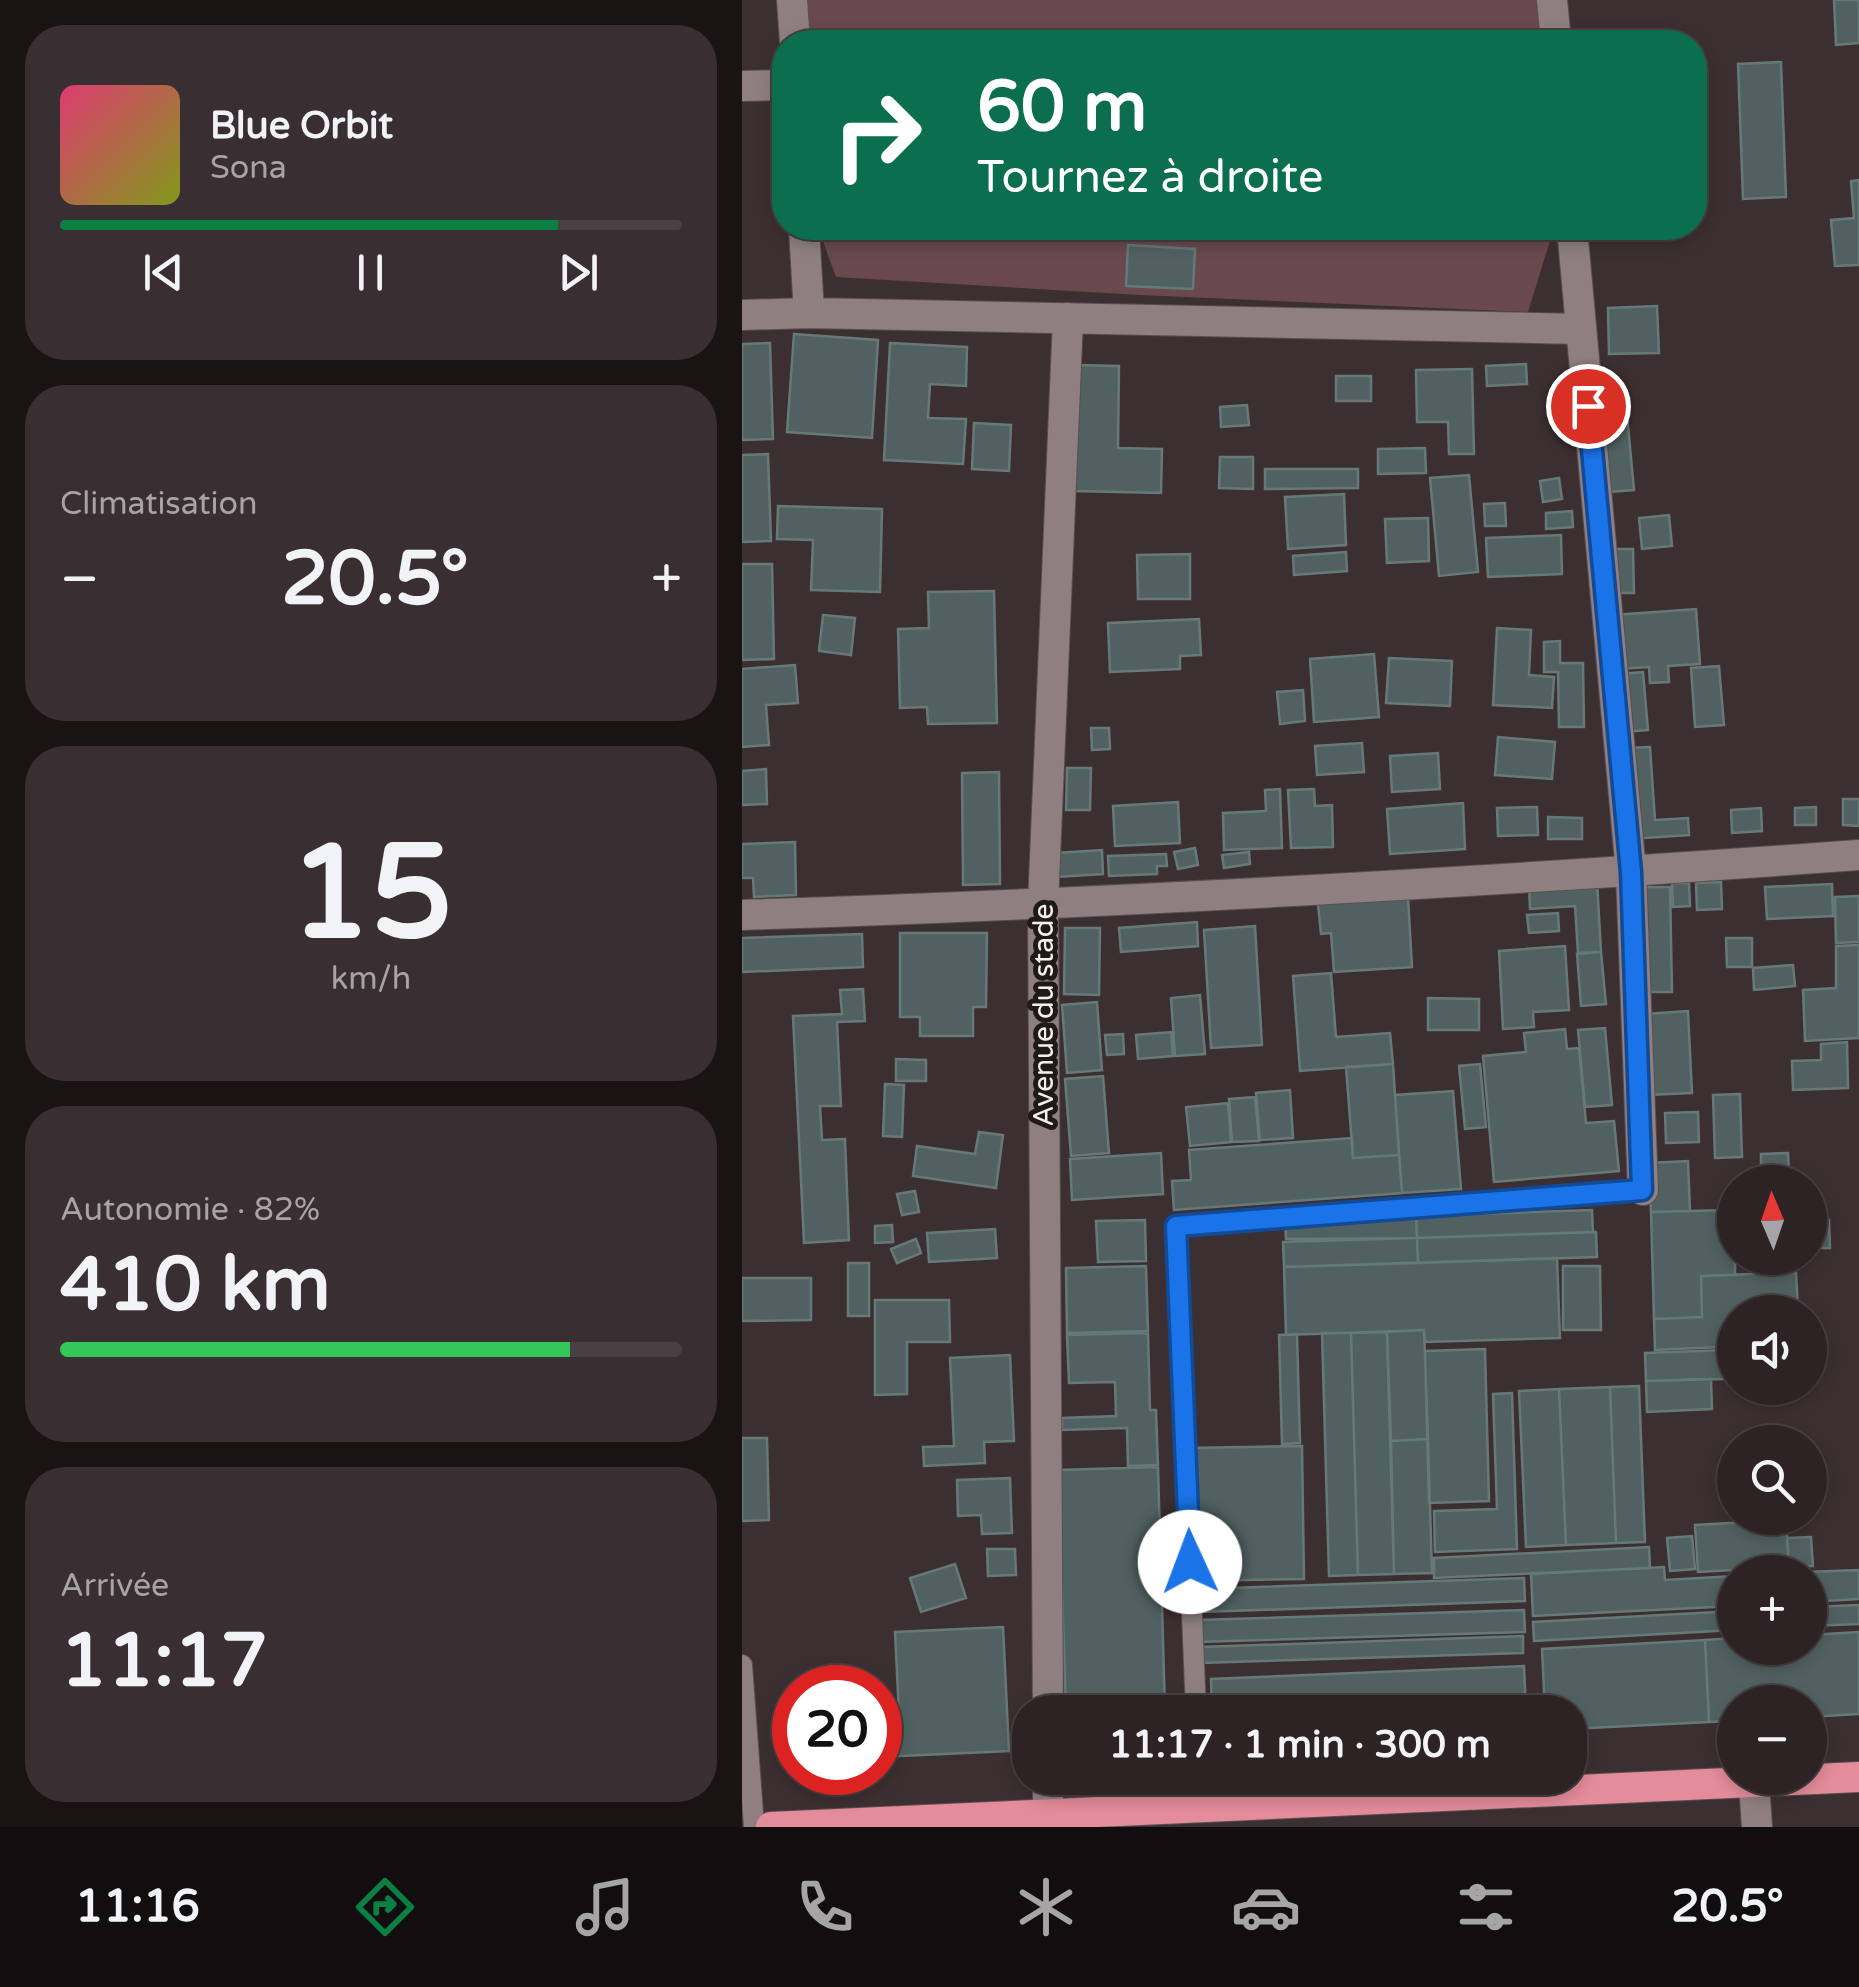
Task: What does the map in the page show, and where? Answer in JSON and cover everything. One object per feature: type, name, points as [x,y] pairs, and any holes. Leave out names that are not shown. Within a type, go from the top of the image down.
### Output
[{"type":"highway","points":[[1827,1779],[1858,1777]]},
{"type":"highway","points":[[770,1827],[1185,1805],[1717,1784]]},
{"type":"street","points":[[792,0],[793,30]]},
{"type":"street","points":[[1552,0],[1555,30]]},
{"type":"street","points":[[742,86],[772,85]]},
{"type":"street","points":[[805,240],[809,313]]},
{"type":"street","points":[[1573,240],[1631,872],[1642,1190]]},
{"type":"street","points":[[742,315],[809,313],[1581,329]]},
{"type":"street","name":"Avenue du stade","points":[[1048,1695],[1043,906],[1068,318]]},
{"type":"street","points":[[742,915],[1043,906],[1858,855]]},
{"type":"street","points":[[1048,1795],[1048,1814]]},
{"type":"street","points":[[1755,1795],[1756,1827]]},
{"type":"lane","points":[[1195,1695],[1176,1226],[1642,1190]]},
{"type":"lane","points":[[742,1665],[754,1827]]},
{"type":"shaded area","points":[[805,0],[1547,0],[1549,30],[806,30]]},
{"type":"shaded area","points":[[822,240],[1550,240],[1528,312],[836,277]]},
{"type":"building","points":[[1834,0],[1859,0],[1859,43],[1836,45]]},
{"type":"building","points":[[1781,62],[1786,197],[1743,199],[1738,64]]},
{"type":"building","points":[[1859,180],[1859,265],[1835,266],[1831,220],[1854,218],[1851,181]]},
{"type":"building","points":[[1128,245],[1195,249],[1193,289],[1126,286]]},
{"type":"building","points":[[1657,306],[1659,353],[1609,354],[1608,308]]},
{"type":"building","points":[[794,334],[878,340],[872,438],[787,432]]},
{"type":"building","points":[[770,343],[773,439],[742,440],[742,344]]},
{"type":"building","points":[[890,343],[967,347],[966,386],[930,384],[928,418],[966,419],[963,464],[884,460]]},
{"type":"building","points":[[1526,364],[1527,384],[1487,386],[1486,366]]},
{"type":"building","points":[[1075,365],[1119,366],[1118,448],[1162,449],[1161,493],[1073,491]]},
{"type":"building","points":[[1472,369],[1474,454],[1449,454],[1448,422],[1417,422],[1416,370]]},
{"type":"building","points":[[1336,376],[1371,376],[1371,401],[1336,401]]},
{"type":"building","points":[[1626,404],[1634,490],[1610,492],[1602,406]]},
{"type":"building","points":[[1247,405],[1249,425],[1221,427],[1220,407]]},
{"type":"building","points":[[974,423],[1011,425],[1009,471],[972,469]]},
{"type":"building","points":[[1425,448],[1426,473],[1378,474],[1378,449]]},
{"type":"building","points":[[768,454],[771,541],[742,542],[742,455]]},
{"type":"building","points":[[1220,457],[1253,457],[1253,489],[1219,488]]},
{"type":"building","points":[[1265,469],[1358,469],[1358,488],[1265,489]]},
{"type":"building","points":[[1469,475],[1478,572],[1439,576],[1430,478]]},
{"type":"building","points":[[1559,478],[1562,499],[1543,502],[1540,481]]},
{"type":"building","points":[[1344,494],[1346,545],[1288,549],[1285,497]]},
{"type":"building","points":[[1505,503],[1506,526],[1485,526],[1484,504]]},
{"type":"building","points":[[778,506],[882,509],[880,592],[811,590],[813,540],[777,539]]},
{"type":"building","points":[[1572,511],[1573,527],[1546,529],[1546,513]]},
{"type":"building","points":[[1669,515],[1672,546],[1642,549],[1639,518]]},
{"type":"building","points":[[1428,518],[1429,561],[1387,563],[1385,519]]},
{"type":"building","points":[[1561,535],[1562,574],[1488,577],[1486,538]]},
{"type":"building","points":[[1612,549],[1633,549],[1634,593],[1613,593]]},
{"type":"building","points":[[1346,552],[1347,571],[1294,575],[1293,556]]},
{"type":"building","points":[[1190,554],[1190,599],[1138,599],[1137,555]]},
{"type":"building","points":[[742,564],[772,564],[774,659],[742,660]]},
{"type":"building","points":[[994,591],[997,723],[928,724],[927,707],[900,708],[898,629],[929,628],[928,592]]},
{"type":"building","points":[[1696,609],[1700,664],[1668,666],[1669,682],[1650,683],[1649,667],[1618,669],[1614,615]]},
{"type":"building","points":[[823,615],[855,618],[851,655],[819,651]]},
{"type":"building","points":[[1199,619],[1201,655],[1180,656],[1180,669],[1110,672],[1108,623]]},
{"type":"building","points":[[1497,628],[1531,630],[1529,675],[1554,677],[1552,708],[1493,705]]},
{"type":"building","points":[[1560,641],[1560,663],[1583,663],[1584,727],[1559,727],[1558,672],[1544,672],[1544,642]]},
{"type":"building","points":[[1374,654],[1379,717],[1314,722],[1310,659]]},
{"type":"building","points":[[1389,658],[1452,661],[1450,706],[1386,703]]},
{"type":"building","points":[[795,665],[798,703],[766,705],[769,745],[742,747],[742,669]]},
{"type":"building","points":[[1719,666],[1724,725],[1695,727],[1691,668]]},
{"type":"building","points":[[1643,672],[1648,730],[1623,732],[1619,674]]},
{"type":"building","points":[[1303,690],[1305,721],[1280,724],[1277,692]]},
{"type":"building","points":[[1091,728],[1109,728],[1110,749],[1092,750]]},
{"type":"building","points":[[1498,737],[1555,742],[1552,779],[1495,775]]},
{"type":"building","points":[[1362,743],[1364,772],[1317,775],[1315,746]]},
{"type":"building","points":[[1650,747],[1655,820],[1688,818],[1689,835],[1630,839],[1624,748]]},
{"type":"building","points":[[1438,753],[1440,789],[1392,792],[1390,756]]},
{"type":"building","points":[[1067,768],[1091,768],[1090,810],[1066,810]]},
{"type":"building","points":[[766,769],[767,804],[742,805],[742,771]]},
{"type":"building","points":[[999,772],[1000,884],[963,885],[962,773]]},
{"type":"building","points":[[1280,789],[1282,848],[1224,850],[1223,813],[1266,811],[1265,790]]},
{"type":"building","points":[[1314,789],[1315,806],[1332,805],[1333,847],[1291,848],[1288,790]]},
{"type":"building","points":[[1843,799],[1859,799],[1859,826],[1843,825]]},
{"type":"building","points":[[1178,802],[1180,843],[1115,846],[1113,806]]},
{"type":"building","points":[[1463,803],[1465,849],[1390,854],[1387,809]]},
{"type":"building","points":[[1537,807],[1538,835],[1498,836],[1497,808]]},
{"type":"building","points":[[1816,807],[1816,825],[1795,825],[1795,808]]},
{"type":"building","points":[[1761,808],[1762,831],[1732,833],[1731,810]]},
{"type":"building","points":[[1548,817],[1582,818],[1582,839],[1548,839]]},
{"type":"building","points":[[795,842],[796,895],[754,897],[753,878],[742,878],[742,844]]},
{"type":"building","points":[[1195,848],[1198,865],[1178,869],[1174,852]]},
{"type":"building","points":[[1102,850],[1103,874],[1057,877],[1055,853]]},
{"type":"building","points":[[1249,852],[1250,864],[1224,868],[1222,855]]},
{"type":"building","points":[[1166,854],[1167,866],[1157,866],[1157,874],[1109,876],[1108,856]]},
{"type":"building","points":[[1597,880],[1601,952],[1578,953],[1575,906],[1530,909],[1529,884]]},
{"type":"building","points":[[1721,882],[1722,909],[1697,910],[1696,883]]},
{"type":"building","points":[[1672,883],[1689,883],[1690,906],[1673,907]]},
{"type":"building","points":[[1832,884],[1833,916],[1767,919],[1765,887]]},
{"type":"building","points":[[1639,887],[1670,887],[1672,992],[1642,992]]},
{"type":"building","points":[[1859,896],[1859,942],[1836,943],[1835,897]]},
{"type":"building","points":[[1408,897],[1412,967],[1334,972],[1331,933],[1321,934],[1318,904]]},
{"type":"building","points":[[1558,913],[1559,931],[1529,933],[1527,915]]},
{"type":"building","points":[[1197,922],[1198,946],[1121,952],[1119,928]]},
{"type":"building","points":[[1255,926],[1262,1045],[1211,1048],[1204,930]]},
{"type":"building","points":[[1065,928],[1100,928],[1099,995],[1064,994]]},
{"type":"building","points":[[900,933],[987,933],[986,1007],[973,1007],[973,1036],[920,1036],[920,1017],[900,1017]]},
{"type":"building","points":[[862,934],[863,967],[742,972],[742,938]]},
{"type":"building","points":[[1726,938],[1752,938],[1752,967],[1727,967]]},
{"type":"building","points":[[1859,945],[1859,1038],[1805,1041],[1803,990],[1836,988],[1836,946]]},
{"type":"building","points":[[1565,946],[1569,1010],[1533,1012],[1534,1027],[1503,1029],[1499,951]]},
{"type":"building","points":[[1601,952],[1606,1004],[1581,1006],[1577,954]]},
{"type":"building","points":[[1793,965],[1795,986],[1754,990],[1753,968]]},
{"type":"building","points":[[1331,973],[1336,1037],[1390,1033],[1393,1064],[1300,1071],[1293,976]]},
{"type":"building","points":[[863,989],[865,1021],[837,1022],[841,1106],[820,1106],[822,1140],[845,1139],[849,1240],[804,1243],[793,1016],[842,1014],[840,990]]},
{"type":"building","points":[[1200,995],[1205,1054],[1175,1056],[1171,998]]},
{"type":"building","points":[[1428,998],[1479,999],[1479,1030],[1428,1030]]},
{"type":"building","points":[[1097,1002],[1102,1070],[1067,1073],[1062,1005]]},
{"type":"building","points":[[1688,1011],[1692,1093],[1648,1095],[1645,1014]]},
{"type":"building","points":[[1605,1028],[1612,1105],[1585,1107],[1578,1030]]},
{"type":"building","points":[[1565,1029],[1567,1049],[1579,1048],[1586,1123],[1614,1121],[1619,1171],[1494,1182],[1483,1056],[1526,1052],[1524,1033]]},
{"type":"building","points":[[1171,1032],[1173,1056],[1138,1059],[1136,1035]]},
{"type":"building","points":[[1123,1034],[1124,1054],[1107,1055],[1105,1035]]},
{"type":"building","points":[[1847,1042],[1848,1088],[1793,1090],[1792,1061],[1821,1060],[1821,1044]]},
{"type":"building","points":[[896,1059],[926,1060],[926,1081],[896,1081]]},
{"type":"building","points":[[1393,1064],[1399,1155],[1353,1158],[1346,1067]]},
{"type":"building","points":[[1480,1064],[1486,1127],[1465,1129],[1459,1066]]},
{"type":"building","points":[[1103,1076],[1109,1153],[1071,1156],[1065,1079]]},
{"type":"building","points":[[885,1084],[904,1085],[902,1137],[883,1136]]},
{"type":"building","points":[[1290,1090],[1293,1138],[1260,1140],[1256,1093]]},
{"type":"building","points":[[1453,1091],[1461,1189],[1402,1193],[1395,1095]]},
{"type":"building","points":[[1740,1094],[1742,1157],[1715,1158],[1713,1095]]},
{"type":"building","points":[[1255,1097],[1259,1141],[1232,1142],[1229,1099]]},
{"type":"building","points":[[1228,1103],[1231,1142],[1190,1146],[1186,1107]]},
{"type":"building","points":[[1698,1112],[1699,1142],[1666,1143],[1665,1113]]},
{"type":"building","points":[[979,1132],[1003,1135],[996,1188],[913,1176],[917,1146],[975,1154]]},
{"type":"building","points":[[1352,1138],[1353,1158],[1399,1155],[1402,1193],[1174,1210],[1172,1181],[1191,1180],[1189,1150]]},
{"type":"building","points":[[1161,1153],[1163,1194],[1072,1200],[1070,1159]]},
{"type":"building","points":[[1788,1153],[1789,1165],[1761,1165],[1761,1154]]},
{"type":"building","points":[[1688,1161],[1690,1211],[1651,1212],[1649,1163]]},
{"type":"building","points":[[915,1191],[919,1212],[902,1215],[897,1194]]},
{"type":"building","points":[[1592,1210],[1593,1232],[1417,1238],[1416,1216]]},
{"type":"building","points":[[1717,1210],[1717,1275],[1735,1275],[1701,1276],[1702,1317],[1654,1319],[1651,1212]]},
{"type":"building","points":[[1416,1216],[1417,1238],[1286,1239],[1285,1220]]},
{"type":"building","points":[[1145,1220],[1146,1261],[1098,1262],[1096,1221]]},
{"type":"building","points":[[1829,1220],[1830,1248],[1827,1248]]},
{"type":"building","points":[[892,1225],[893,1242],[875,1243],[875,1226]]},
{"type":"building","points":[[995,1229],[997,1258],[929,1262],[927,1233]]},
{"type":"building","points":[[1596,1232],[1597,1257],[1418,1263],[1417,1238]]},
{"type":"building","points":[[1417,1238],[1418,1263],[1284,1267],[1283,1242]]},
{"type":"building","points":[[916,1239],[921,1253],[897,1263],[891,1249]]},
{"type":"building","points":[[1557,1258],[1560,1338],[1425,1342],[1424,1330],[1286,1335],[1284,1267]]},
{"type":"building","points":[[848,1263],[869,1263],[869,1316],[848,1316]]},
{"type":"building","points":[[1146,1266],[1148,1331],[1067,1333],[1066,1268]]},
{"type":"building","points":[[1563,1266],[1600,1266],[1601,1330],[1563,1330]]},
{"type":"building","points":[[1796,1275],[1797,1295],[1717,1295],[1717,1347],[1655,1350],[1654,1319],[1702,1317],[1701,1276]]},
{"type":"building","points":[[742,1278],[811,1278],[811,1320],[742,1321]]},
{"type":"building","points":[[875,1300],[949,1300],[950,1342],[907,1342],[907,1394],[875,1395]]},
{"type":"building","points":[[1424,1330],[1428,1439],[1391,1441],[1387,1332]]},
{"type":"building","points":[[1387,1332],[1394,1574],[1358,1575],[1351,1333]]},
{"type":"building","points":[[1148,1333],[1150,1410],[1156,1410],[1158,1465],[1128,1466],[1127,1428],[1062,1430],[1062,1418],[1116,1416],[1115,1382],[1069,1383],[1067,1335]]},
{"type":"building","points":[[1322,1333],[1351,1333],[1358,1575],[1329,1576]]},
{"type":"building","points":[[1297,1334],[1300,1443],[1282,1444],[1279,1335]]},
{"type":"building","points":[[1485,1349],[1489,1501],[1429,1503],[1425,1351]]},
{"type":"building","points":[[1717,1350],[1717,1379],[1646,1381],[1645,1353]]},
{"type":"building","points":[[1010,1355],[1014,1441],[984,1442],[985,1463],[924,1466],[923,1447],[954,1446],[950,1358]]},
{"type":"building","points":[[1711,1379],[1712,1409],[1647,1412],[1646,1381]]},
{"type":"building","points":[[1639,1386],[1645,1542],[1616,1543],[1610,1387]]},
{"type":"building","points":[[1610,1387],[1616,1543],[1566,1545],[1559,1389]]},
{"type":"building","points":[[1559,1389],[1566,1545],[1526,1547],[1519,1391]]},
{"type":"building","points":[[1512,1393],[1517,1549],[1435,1552],[1434,1511],[1497,1509],[1493,1394]]},
{"type":"building","points":[[742,1438],[767,1438],[769,1520],[742,1521]]},
{"type":"building","points":[[1428,1439],[1432,1573],[1394,1574],[1391,1441]]},
{"type":"building","points":[[1302,1446],[1304,1579],[1194,1581],[1191,1448]]},
{"type":"building","points":[[1158,1467],[1165,1695],[1065,1695],[1058,1470]]},
{"type":"building","points":[[1010,1478],[1012,1533],[982,1534],[981,1515],[958,1516],[957,1480]]},
{"type":"building","points":[[1717,1524],[1717,1535],[1787,1535],[1788,1555],[1717,1555],[1717,1571],[1698,1572],[1695,1525]]},
{"type":"building","points":[[1692,1536],[1695,1569],[1670,1571],[1667,1538]]},
{"type":"building","points":[[1811,1537],[1812,1555],[1788,1555],[1787,1538]]},
{"type":"building","points":[[1649,1547],[1650,1568],[1434,1578],[1434,1558]]},
{"type":"building","points":[[987,1549],[1015,1549],[1016,1575],[988,1576]]},
{"type":"building","points":[[955,1564],[966,1598],[921,1612],[910,1578]]},
{"type":"building","points":[[1664,1567],[1665,1580],[1717,1577],[1717,1607],[1533,1616],[1531,1574]]},
{"type":"building","points":[[1859,1570],[1859,1599],[1827,1601],[1827,1571]]},
{"type":"building","points":[[1524,1578],[1525,1601],[1201,1612],[1200,1589]]},
{"type":"building","points":[[1859,1605],[1859,1624],[1827,1625],[1827,1606]]},
{"type":"building","points":[[1524,1610],[1525,1632],[1198,1642],[1198,1620]]},
{"type":"building","points":[[1717,1612],[1717,1631],[1534,1641],[1533,1622]]},
{"type":"building","points":[[1003,1627],[1009,1751],[902,1756],[902,1665],[897,1665],[895,1632]]},
{"type":"building","points":[[1859,1632],[1859,1714],[1827,1716],[1827,1685],[1717,1685],[1717,1722],[1709,1722],[1705,1640],[1717,1639],[1717,1665],[1827,1665],[1827,1634]]},
{"type":"building","points":[[1523,1636],[1523,1653],[1201,1663],[1201,1647]]},
{"type":"building","points":[[1705,1640],[1709,1722],[1587,1728],[1587,1695],[1544,1695],[1542,1649]]},
{"type":"building","points":[[1524,1666],[1525,1695],[1211,1695],[1211,1679]]},
{"type":"route","points":[[1190,1562],[1176,1226],[1642,1190],[1631,872],[1588,406]]}]
